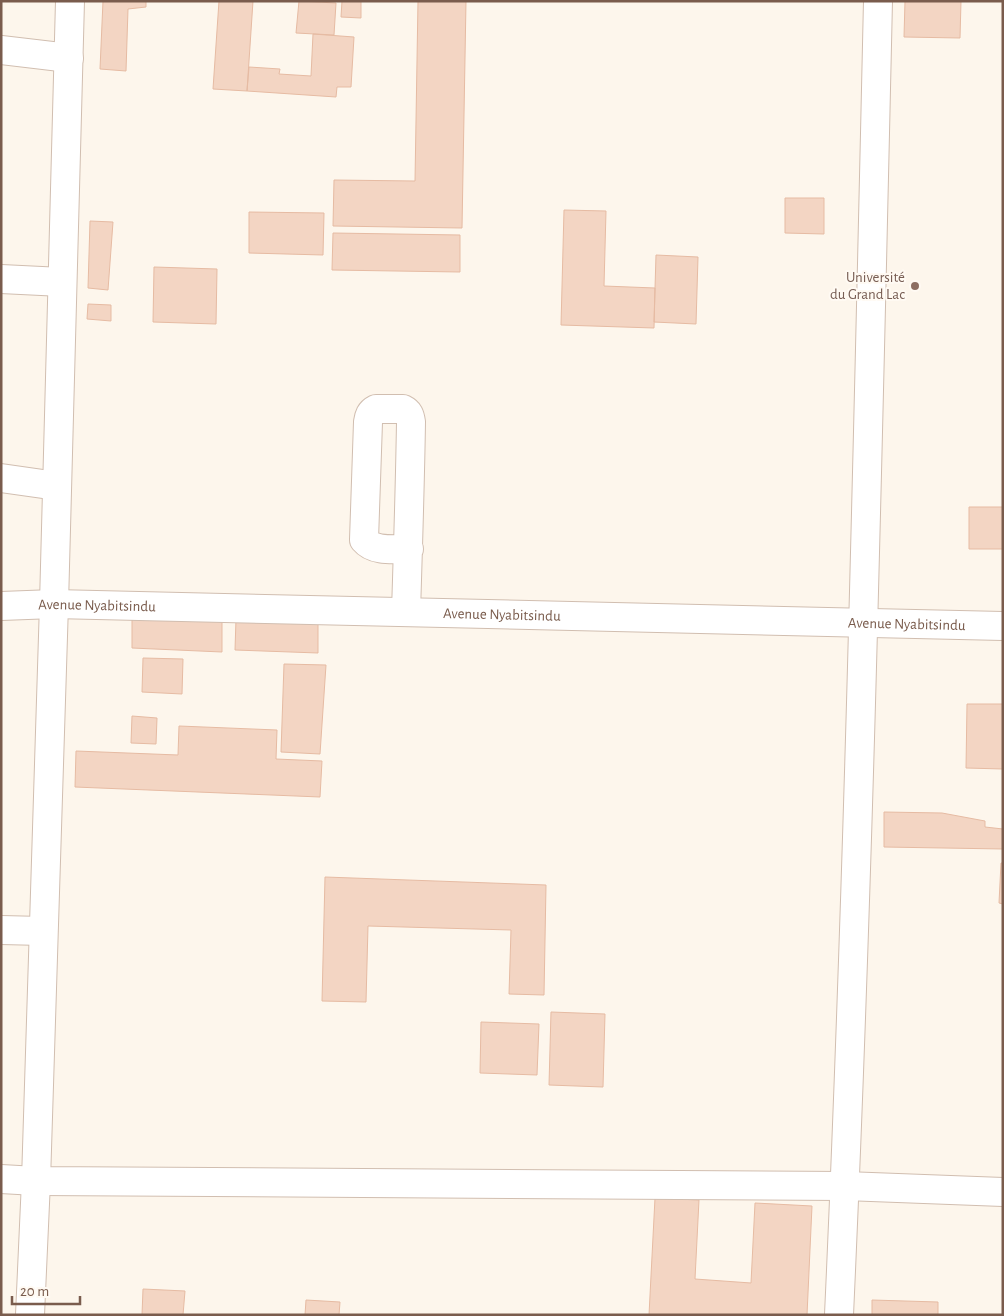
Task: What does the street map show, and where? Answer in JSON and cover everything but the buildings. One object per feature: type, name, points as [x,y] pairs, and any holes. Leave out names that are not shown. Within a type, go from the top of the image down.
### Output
[{"type":"street","points":[[30,1315],[54,604],[70,1]]},
{"type":"street","points":[[839,1315],[864,622],[878,1]]},
{"type":"street","points":[[1,50],[69,58]]},
{"type":"street","points":[[1,279],[62,282]]},
{"type":"street","points":[[406,612],[409,549],[410,415],[403,409],[376,409],[369,415],[364,540],[368,545],[375,548],[409,549]]},
{"type":"street","points":[[1,478],[57,486]]},
{"type":"street","points":[[366,479],[410,480]]},
{"type":"street","name":"Avenue Nyabitsindu","points":[[1,606],[54,604],[1003,626]]},
{"type":"street","points":[[1,930],[43,931]]},
{"type":"street","points":[[1,1179],[36,1181],[845,1186],[1003,1192]]},
{"type":"place","name":"Université du Grand Lac","points":[[915,286]]}]
